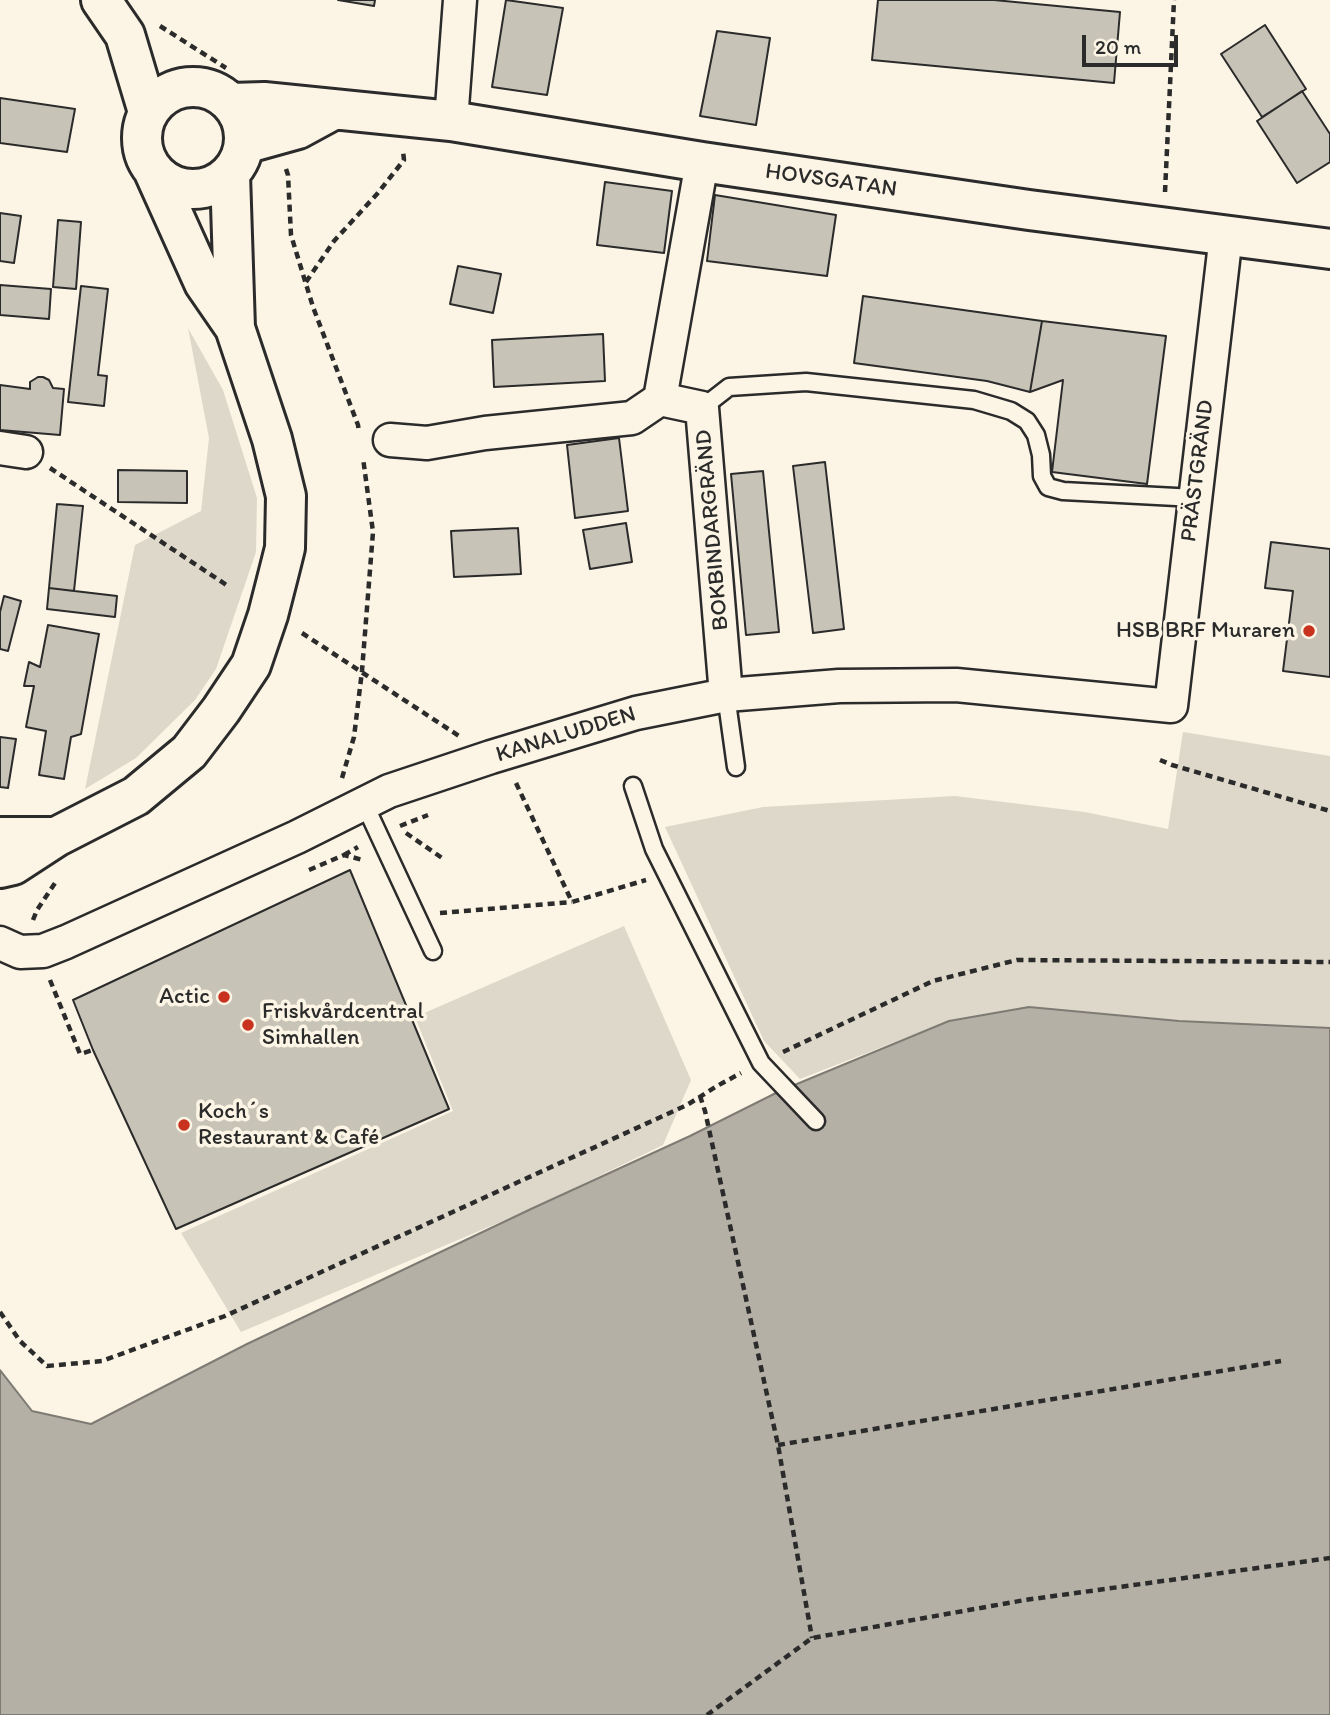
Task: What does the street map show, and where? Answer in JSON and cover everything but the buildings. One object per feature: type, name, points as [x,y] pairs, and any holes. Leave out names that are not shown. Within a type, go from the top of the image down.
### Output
[{"type":"main road","points":[[101,0],[141,30],[193,86]]},
{"type":"main road","points":[[141,30],[148,112]]},
{"type":"main road","points":[[3,863],[60,854],[189,752],[251,665],[268,615],[285,548],[286,496],[272,439],[235,328],[204,283],[143,150],[141,137],[148,112],[166,94],[193,86],[220,94],[232,88],[250,151],[235,328]]},
{"type":"main road","name":"HOVSGATAN","points":[[232,88],[264,102],[451,121],[702,162],[1029,210],[1330,249]]},
{"type":"main road","points":[[154,172],[178,187],[206,188],[218,182],[250,151],[333,110]]},
{"type":"street","points":[[451,121],[460,0]]},
{"type":"street","points":[[375,440],[427,443],[485,433],[632,418],[660,399],[702,162]]},
{"type":"street","name":"PRÄSTGRÄND","points":[[1171,706],[1226,235]]},
{"type":"street","name":"BOKBINDARGRÄND","points":[[660,399],[702,408],[726,695]]},
{"type":"street","name":"KANALUDDEN","points":[[10,948],[43,951],[297,837],[389,791],[636,713],[726,695],[839,687],[956,685],[1171,706]]},
{"type":"lane","points":[[702,408],[729,387],[806,382],[974,400],[1011,411],[1027,421],[1036,435],[1042,476],[1048,487],[1063,491],[1195,498]]},
{"type":"lane","points":[[726,695],[736,767]]},
{"type":"lane","points":[[634,786],[654,849],[761,1063],[816,1121]]},
{"type":"lane","points":[[358,806],[394,869],[433,951]]},
{"type":"path","points":[[1162,228],[1174,0]]},
{"type":"path","points":[[141,30],[232,88]]},
{"type":"path","points":[[306,283],[334,241],[404,160],[400,115]]},
{"type":"path","points":[[250,151],[288,175],[291,235],[313,307],[358,425],[375,440]]},
{"type":"path","points":[[13,450],[228,586]]},
{"type":"path","points":[[358,806],[342,779],[354,737],[373,532],[362,453]]},
{"type":"path","points":[[1160,760],[1330,811]]},
{"type":"path","points":[[398,827],[445,860]]},
{"type":"path","points":[[10,948],[37,910],[60,854]]},
{"type":"path","points":[[305,871],[344,855],[394,869]]},
{"type":"path","points":[[416,915],[572,902]]},
{"type":"path","points":[[0,1312],[20,1341],[47,1366],[102,1361],[225,1316],[687,1105],[761,1063],[933,981],[1017,960],[1330,962]]},
{"type":"path","points":[[50,979],[80,1054],[93,1050]]},
{"type":"path","points":[[700,1096],[778,1445],[812,1638]]},
{"type":"path","points":[[778,1445],[1281,1361]]},
{"type":"path","points":[[707,1715],[812,1638],[1025,1600],[1330,1558]]},
{"type":"shaded area","points":[[188,328],[223,390],[257,498],[256,552],[216,669],[195,700],[136,758],[85,789],[135,545],[201,511],[209,438]]},
{"type":"shaded area","points":[[1183,732],[1330,756],[1330,1028],[1179,1021],[1029,1007],[949,1021],[800,1079],[764,1041],[665,827],[763,807],[955,796],[1085,812],[1168,829]]},
{"type":"shaded area","points":[[624,926],[691,1080],[663,1145],[531,1209],[241,1332],[181,1233],[453,1111],[415,1017]]},
{"type":"shaded area","points":[[1029,1007],[1179,1021],[1330,1028],[1330,1715],[0,1715],[0,1370],[32,1411],[91,1424],[247,1344],[780,1091],[949,1021]]},
{"type":"place","name":"HSB BRF Muraren","points":[[1309,631]]},
{"type":"place","name":"Actic","points":[[224,997]]},
{"type":"place","name":"Friskvårdcentral Simhallen","points":[[248,1025]]},
{"type":"place","name":"Koch´s Restaurant & Café","points":[[184,1125]]}]
